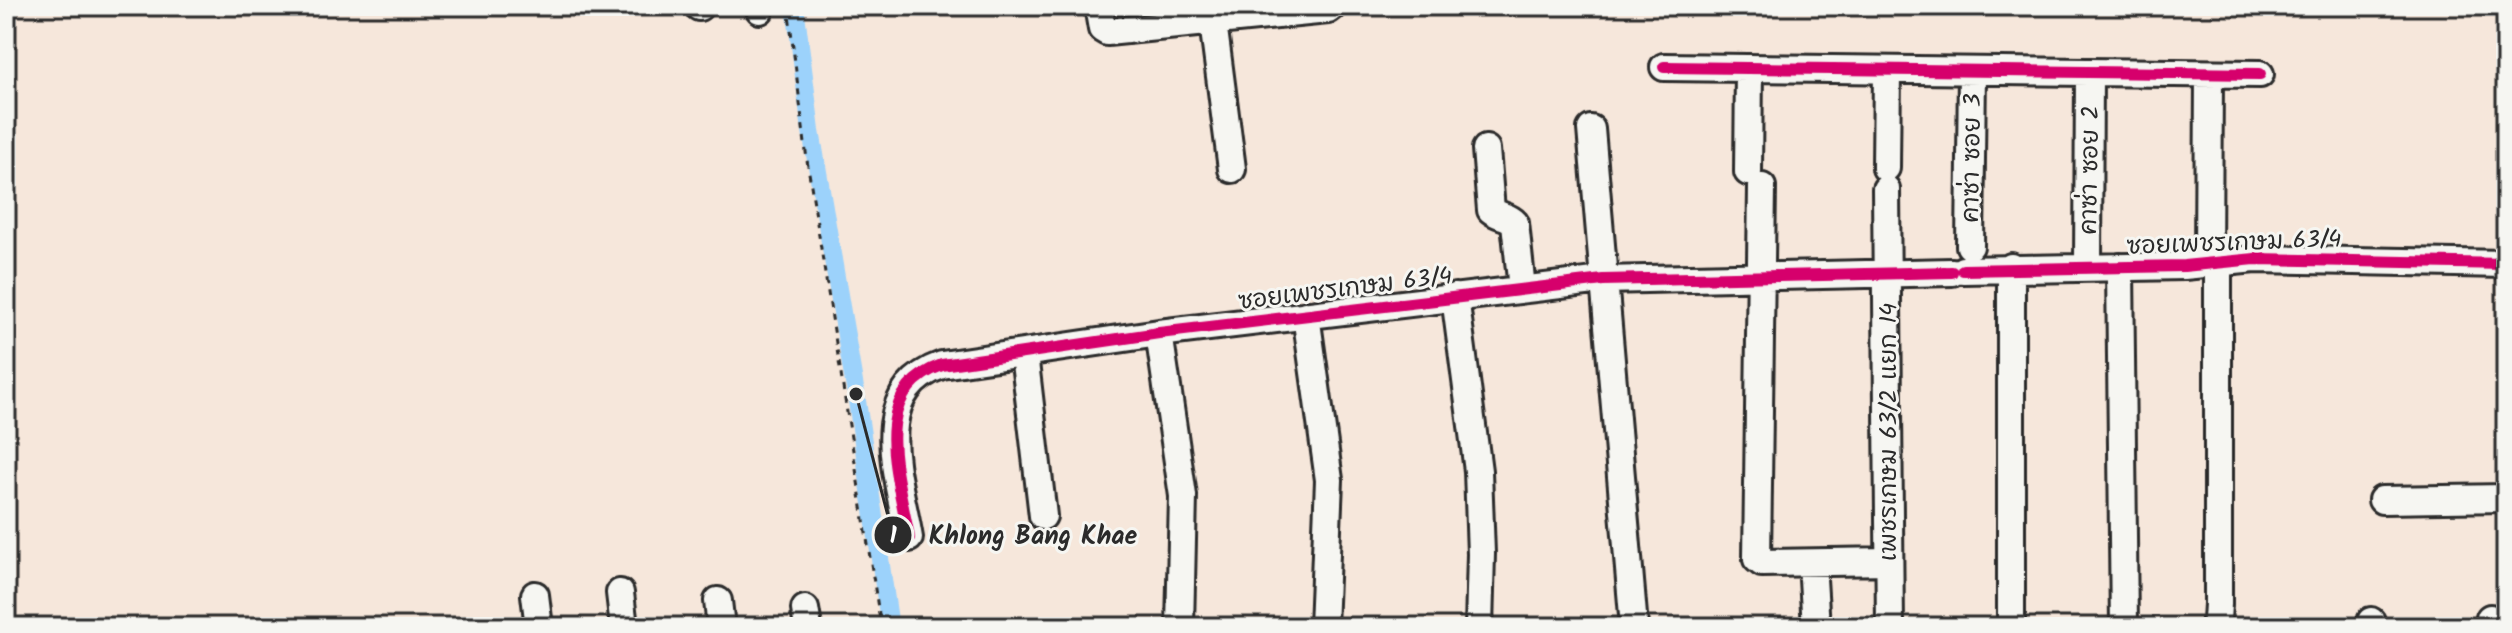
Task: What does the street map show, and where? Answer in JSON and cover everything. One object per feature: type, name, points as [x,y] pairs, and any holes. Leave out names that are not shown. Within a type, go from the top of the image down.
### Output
[{"type":"street","points":[[1098,6],[1102,29],[1107,32],[1328,10],[1333,6]]},
{"type":"street","points":[[1213,22],[1232,169]]},
{"type":"street","points":[[1664,67],[2260,74]]},
{"type":"street","points":[[1749,68],[1760,277],[1757,559],[1762,563],[1889,561]]},
{"type":"street","name":"เพชรเกษม 63/2 แยก 14","points":[[1887,70],[1890,627]]},
{"type":"street","name":"คาซ่า ซอย 3","points":[[1962,263],[1972,71]]},
{"type":"street","name":"คาซ่า ซอย 2","points":[[2088,267],[2089,72]]},
{"type":"street","points":[[2209,74],[2218,604],[2217,620],[2213,627]]},
{"type":"street","points":[[1591,129],[1634,627]]},
{"type":"street","points":[[1486,149],[1491,210],[1510,217],[1515,223],[1522,289]]},
{"type":"street","name":"ซอยเพชรเกษม 63/4","points":[[909,538],[893,440],[894,417],[903,390],[922,372],[942,365],[1159,333],[1603,280],[1888,274],[1962,263],[2011,267],[2120,267],[2255,259],[2506,264]]},
{"type":"street","points":[[2011,267],[2011,627]]},
{"type":"street","points":[[2120,267],[2124,627]]},
{"type":"street","points":[[1455,297],[1478,471],[1481,554],[1479,627]]},
{"type":"street","points":[[1306,315],[1329,480],[1323,627]]},
{"type":"street","points":[[1159,333],[1183,496],[1180,627]]},
{"type":"street","points":[[1024,354],[1043,516]]},
{"type":"street","points":[[2382,500],[2506,498]]},
{"type":"street","points":[[1812,563],[1816,627]]},
{"type":"street","points":[[620,593],[624,627]]},
{"type":"street","points":[[535,595],[539,627]]},
{"type":"street","points":[[718,601],[721,627]]},
{"type":"path","points":[[788,6],[807,160],[881,627]]},
{"type":"waterway","points":[[795,6],[811,131],[856,394],[890,627]]},
{"type":"cycle path","points":[[1664,67],[2260,74]]},
{"type":"cycle path","points":[[1963,270],[2184,266],[2255,259],[2506,264]]},
{"type":"cycle path","points":[[909,538],[895,464],[893,439],[896,416],[903,395],[918,378],[942,365],[1159,333],[1603,280],[1952,272]]},
{"type":"place","name":"Khlong Bang Khae","points":[[856,394]]}]
